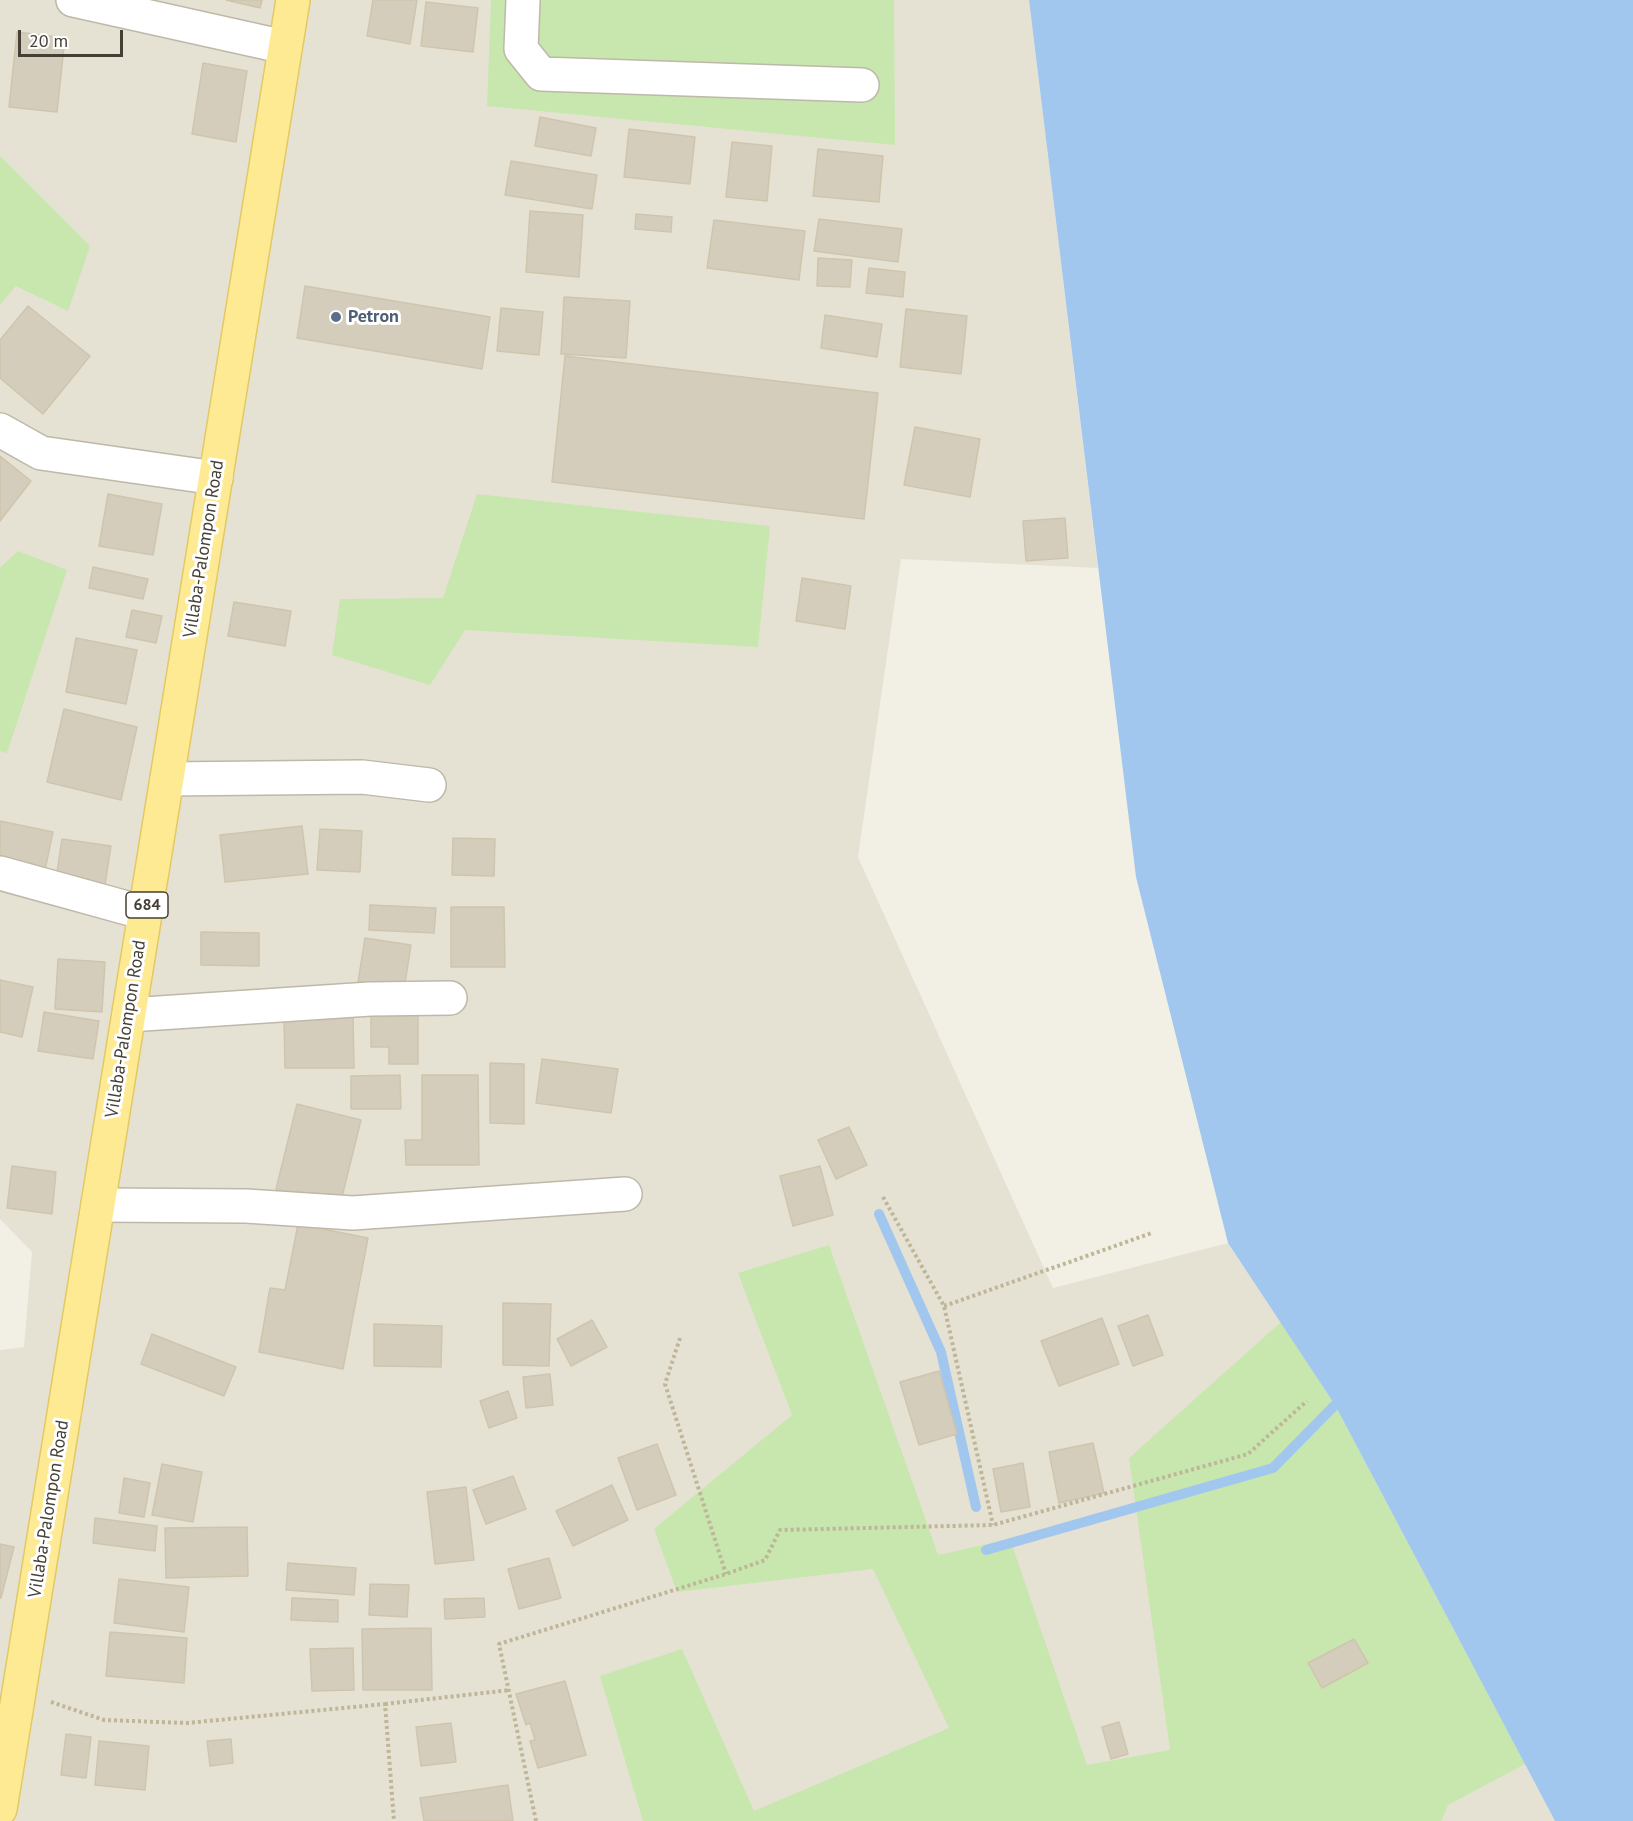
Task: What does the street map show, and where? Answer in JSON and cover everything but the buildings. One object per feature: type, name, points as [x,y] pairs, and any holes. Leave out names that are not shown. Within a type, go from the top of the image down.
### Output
[{"type":"main road","name":"Villaba-Palompon Road","points":[[0,1809],[293,0]]},
{"type":"street","points":[[73,0],[285,47]]},
{"type":"street","points":[[523,0],[521,49],[541,74],[862,85]]},
{"type":"street","points":[[0,430],[41,453],[216,478]]},
{"type":"street","points":[[167,779],[362,777],[429,785]]},
{"type":"street","points":[[0,873],[145,913]]},
{"type":"street","points":[[129,1015],[370,999],[450,998]]},
{"type":"street","points":[[98,1205],[246,1206],[353,1213],[625,1194]]},
{"type":"path","points":[[883,1197],[944,1306],[993,1525]]},
{"type":"path","points":[[944,1306],[1152,1233]]},
{"type":"path","points":[[680,1338],[665,1384],[726,1574]]},
{"type":"path","points":[[536,1821],[499,1644],[765,1560],[780,1530],[993,1525],[1248,1454],[1307,1401]]},
{"type":"path","points":[[19,1691],[104,1720],[187,1723],[510,1690]]},
{"type":"path","points":[[385,1704],[394,1821]]},
{"type":"shaded area","points":[[0,0],[1029,0],[1098,568],[901,559],[858,857],[1053,1288],[1228,1243],[1335,1405],[1555,1821],[0,1821],[0,1350],[24,1347],[32,1252],[0,1219]]},
{"type":"green space","points":[[491,0],[894,0],[895,145],[487,106]]},
{"type":"green space","points":[[0,156],[90,246],[68,311],[16,286],[0,305]]},
{"type":"green space","points":[[477,494],[770,526],[758,647],[465,630],[430,685],[332,655],[340,599],[443,598]]},
{"type":"green space","points":[[18,551],[67,570],[7,753],[0,751],[0,568]]},
{"type":"green space","points":[[829,1245],[938,1555],[1010,1539],[1087,1765],[1170,1750],[1129,1458],[1281,1322],[1335,1405],[1525,1764],[1448,1805],[1441,1821],[643,1821],[600,1676],[682,1649],[754,1811],[949,1728],[873,1569],[677,1592],[654,1529],[792,1415],[738,1273]]},
{"type":"water","points":[[1029,0],[1633,0],[1633,1821],[1555,1821],[1335,1405],[1228,1243],[1136,877]]},
{"type":"waterway","points":[[879,1214],[941,1352],[976,1507]]},
{"type":"waterway","points":[[986,1550],[1273,1468],[1335,1405]]},
{"type":"place","name":"Petron","points":[[336,317]]}]
